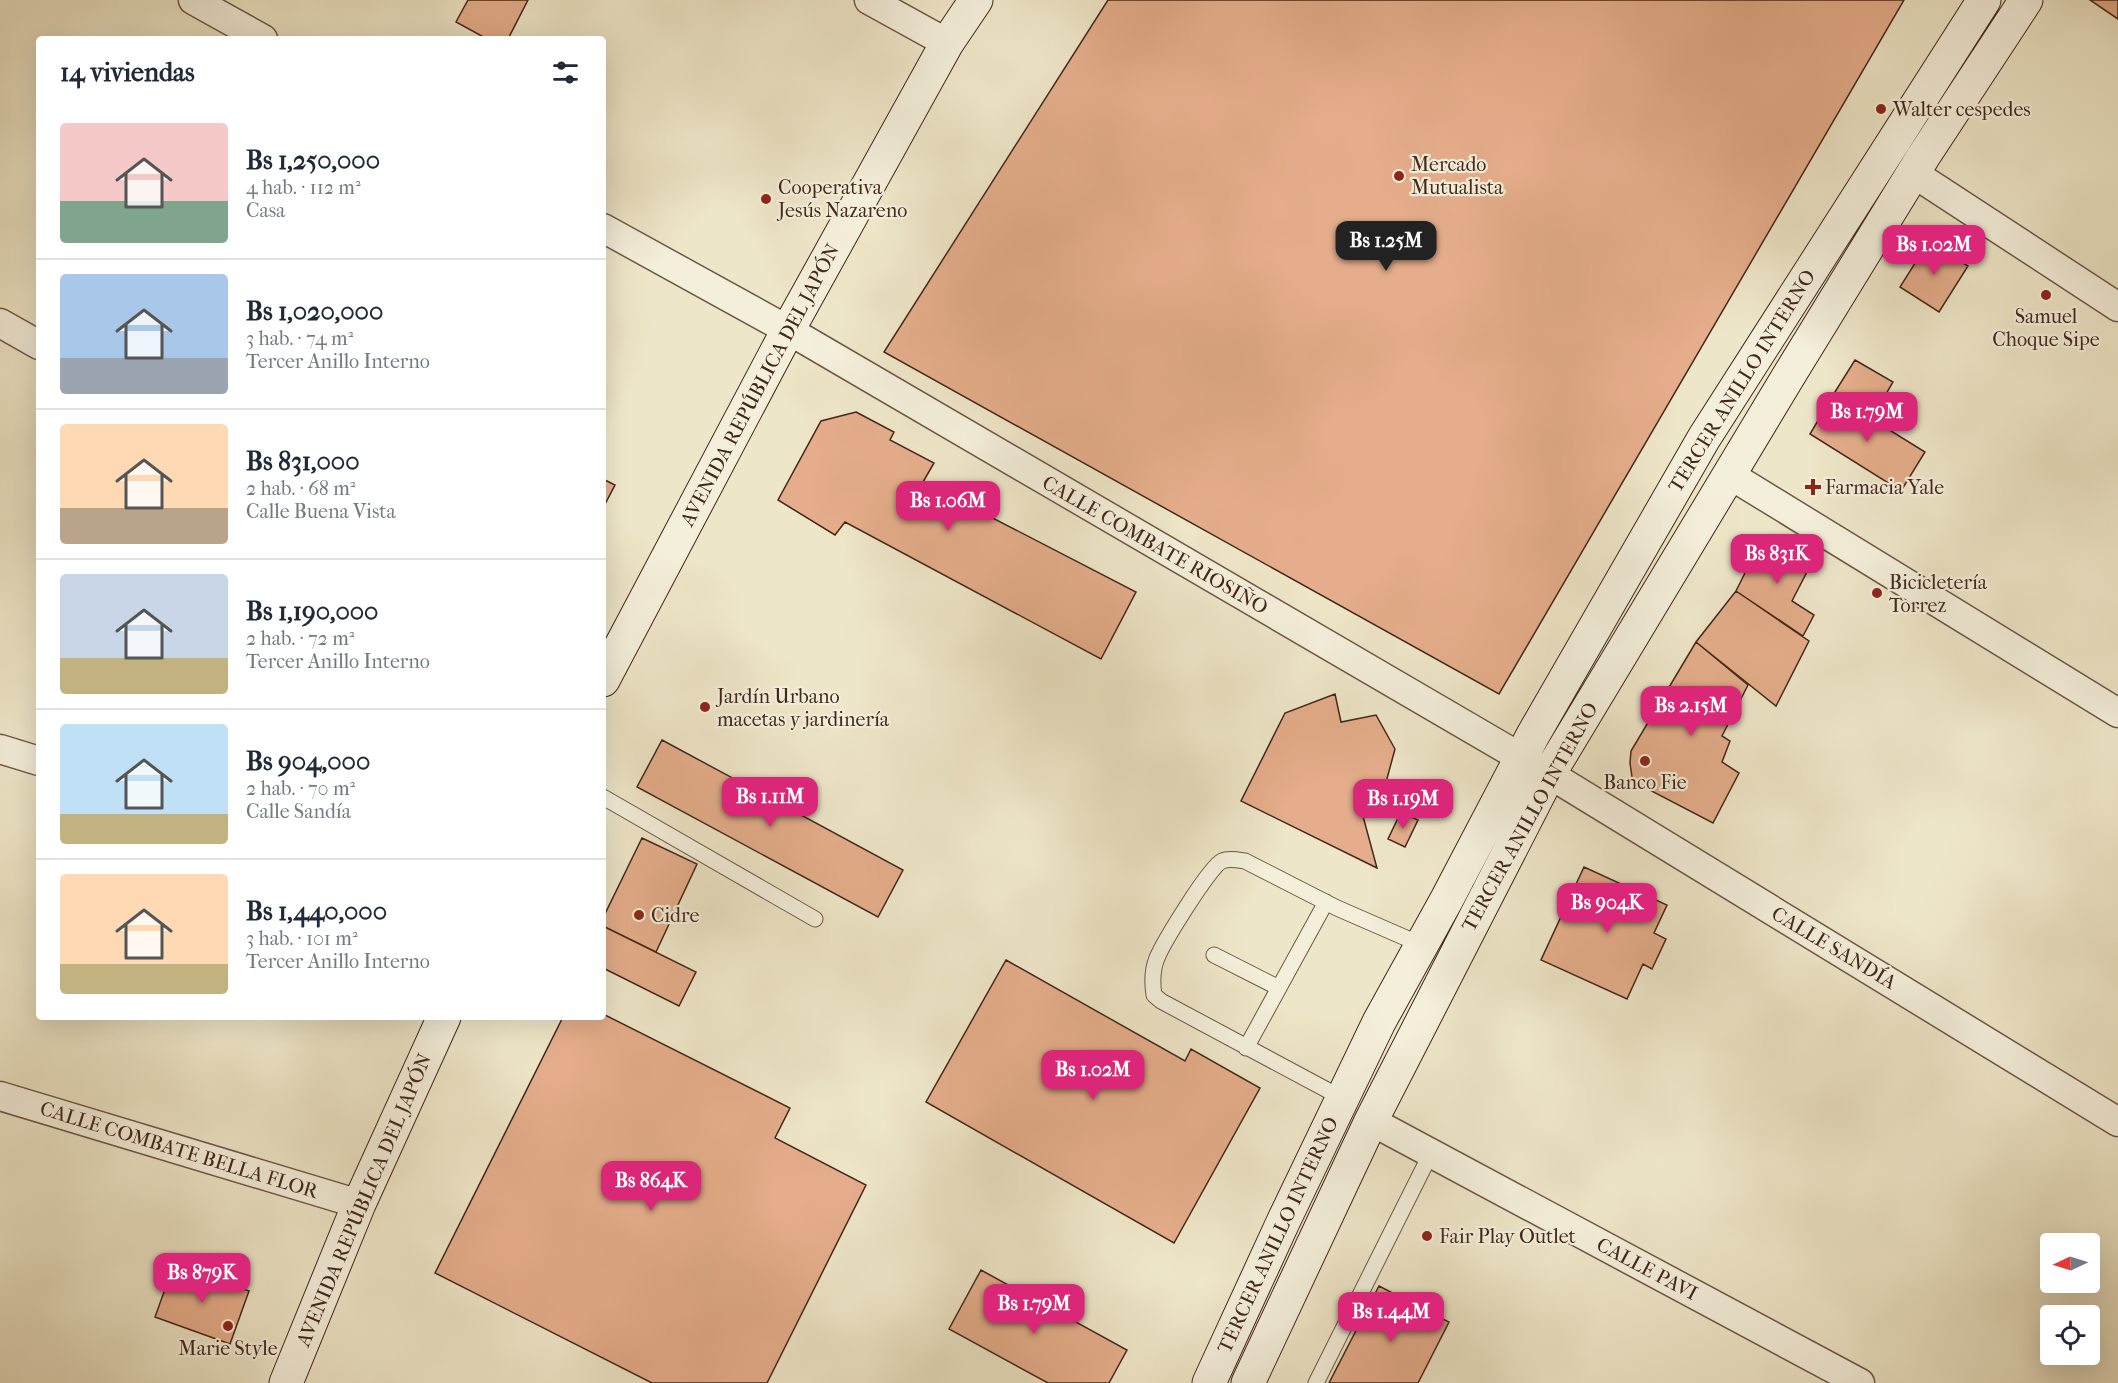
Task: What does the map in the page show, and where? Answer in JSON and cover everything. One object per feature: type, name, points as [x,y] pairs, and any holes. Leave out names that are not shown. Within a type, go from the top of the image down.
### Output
[{"type":"main road","name":"AVENIDA REPÚBLICA DEL JAPÓN","points":[[606,670],[788,330],[947,44],[976,0]]},
{"type":"main road","name":"TERCER ANILLO INTERNO","points":[[1248,1383],[1371,1121],[1550,774],[1791,372],[1913,174],[2026,0]]},
{"type":"main road","name":"TERCER ANILLO INTERNO","points":[[1209,1383],[1379,1022],[1520,759],[1704,438],[1982,2]]},
{"type":"main road","name":"AVENIDA REPÚBLICA DEL JAPÓN","points":[[286,1383],[359,1204],[443,1020]]},
{"type":"street","points":[[193,0],[258,36]]},
{"type":"street","points":[[869,0],[947,44]]},
{"type":"street","points":[[1913,174],[2118,307]]},
{"type":"street","name":"CALLE COMBATE RIOSIÑO","points":[[606,230],[788,330],[1520,759],[1550,774]]},
{"type":"street","points":[[0,323],[36,343]]},
{"type":"street","points":[[1730,475],[2118,713]]},
{"type":"street","points":[[0,749],[36,760]]},
{"type":"street","name":"CALLE SANDÍA","points":[[1550,774],[2118,1122]]},
{"type":"street","name":"CALLE COMBATE BELLA FLOR","points":[[0,1096],[359,1204]]},
{"type":"street","name":"CALLE PAVI","points":[[1371,1121],[1860,1383]]},
{"type":"lane","points":[[606,799],[815,919]]},
{"type":"lane","points":[[1342,1098],[1161,1001],[1154,995],[1152,980],[1157,958],[1204,880],[1223,860],[1245,861],[1372,924],[1422,945]]},
{"type":"lane","points":[[1246,1048],[1326,902]]},
{"type":"lane","points":[[1214,955],[1279,988]]},
{"type":"lane","points":[[1316,1383],[1431,1153]]},
{"type":"building","points":[[468,0],[528,0],[510,36],[482,36],[456,22]]},
{"type":"building","name":"Mercado Mutualista","points":[[1108,0],[1904,0],[1499,694],[884,352]]},
{"type":"building","points":[[2090,0],[2118,0],[2118,19]]},
{"type":"building","points":[[1929,241],[1968,266],[1939,312],[1900,287]]},
{"type":"building","points":[[1855,360],[1893,382],[1872,418],[1833,395]]},
{"type":"building","points":[[1833,395],[1925,452],[1901,491],[1810,434]]},
{"type":"building","points":[[856,412],[894,432],[890,440],[934,463],[923,482],[1136,592],[1101,659],[845,522],[835,535],[778,500],[821,421]]},
{"type":"building","points":[[606,480],[615,485],[606,502]]},
{"type":"building","points":[[1769,541],[1810,566],[1792,601],[1814,615],[1803,636],[1736,591],[1760,543]]},
{"type":"building","points":[[1736,591],[1809,641],[1776,706],[1696,642]]},
{"type":"building","points":[[1696,642],[1748,685],[1722,736],[1730,741],[1722,762],[1739,773],[1713,823],[1638,784],[1632,777],[1630,763],[1631,751]]},
{"type":"building","points":[[1335,694],[1341,722],[1376,715],[1395,749],[1385,786],[1357,794],[1377,868],[1241,801],[1285,713]]},
{"type":"building","points":[[662,740],[903,870],[878,917],[637,787]]},
{"type":"building","points":[[1401,812],[1418,820],[1405,847],[1388,839]]},
{"type":"building","points":[[642,838],[697,864],[656,952],[606,927],[606,912]]},
{"type":"building","points":[[1584,867],[1667,905],[1654,933],[1666,939],[1652,969],[1643,964],[1627,999],[1541,960]]},
{"type":"building","points":[[606,927],[696,972],[679,1006],[606,970]]},
{"type":"building","points":[[1006,960],[1185,1061],[1191,1049],[1260,1088],[1174,1243],[926,1102]]},
{"type":"building","points":[[606,1016],[790,1108],[775,1138],[866,1185],[767,1383],[652,1383],[435,1273],[562,1020],[606,1020]]},
{"type":"building","points":[[174,1264],[249,1291],[230,1344],[155,1317]]},
{"type":"building","points":[[981,1270],[1127,1350],[1109,1383],[1048,1383],[949,1329]]},
{"type":"building","points":[[1379,1286],[1449,1322],[1418,1383],[1329,1383]]},
{"type":"place","name":"Walter cespedes","points":[[1881,109]]},
{"type":"place","name":"Mercado Mutualista","points":[[1399,176]]},
{"type":"place","name":"Cooperativa Jesús Nazareno","points":[[766,199]]},
{"type":"place","name":"Samuel Choque Sipe","points":[[2046,295]]},
{"type":"place","name":"Farmacia Yale","points":[[1813,487]]},
{"type":"place","name":"Bicicletería Torrez","points":[[1877,593]]},
{"type":"place","name":"Jardín Urbano macetas y jardinería","points":[[705,707]]},
{"type":"place","name":"Banco Fie","points":[[1645,761]]},
{"type":"place","name":"Cidre","points":[[639,915]]},
{"type":"place","name":"Fair Play Outlet","points":[[1427,1236]]},
{"type":"place","name":"Marie Style","points":[[228,1326]]}]
